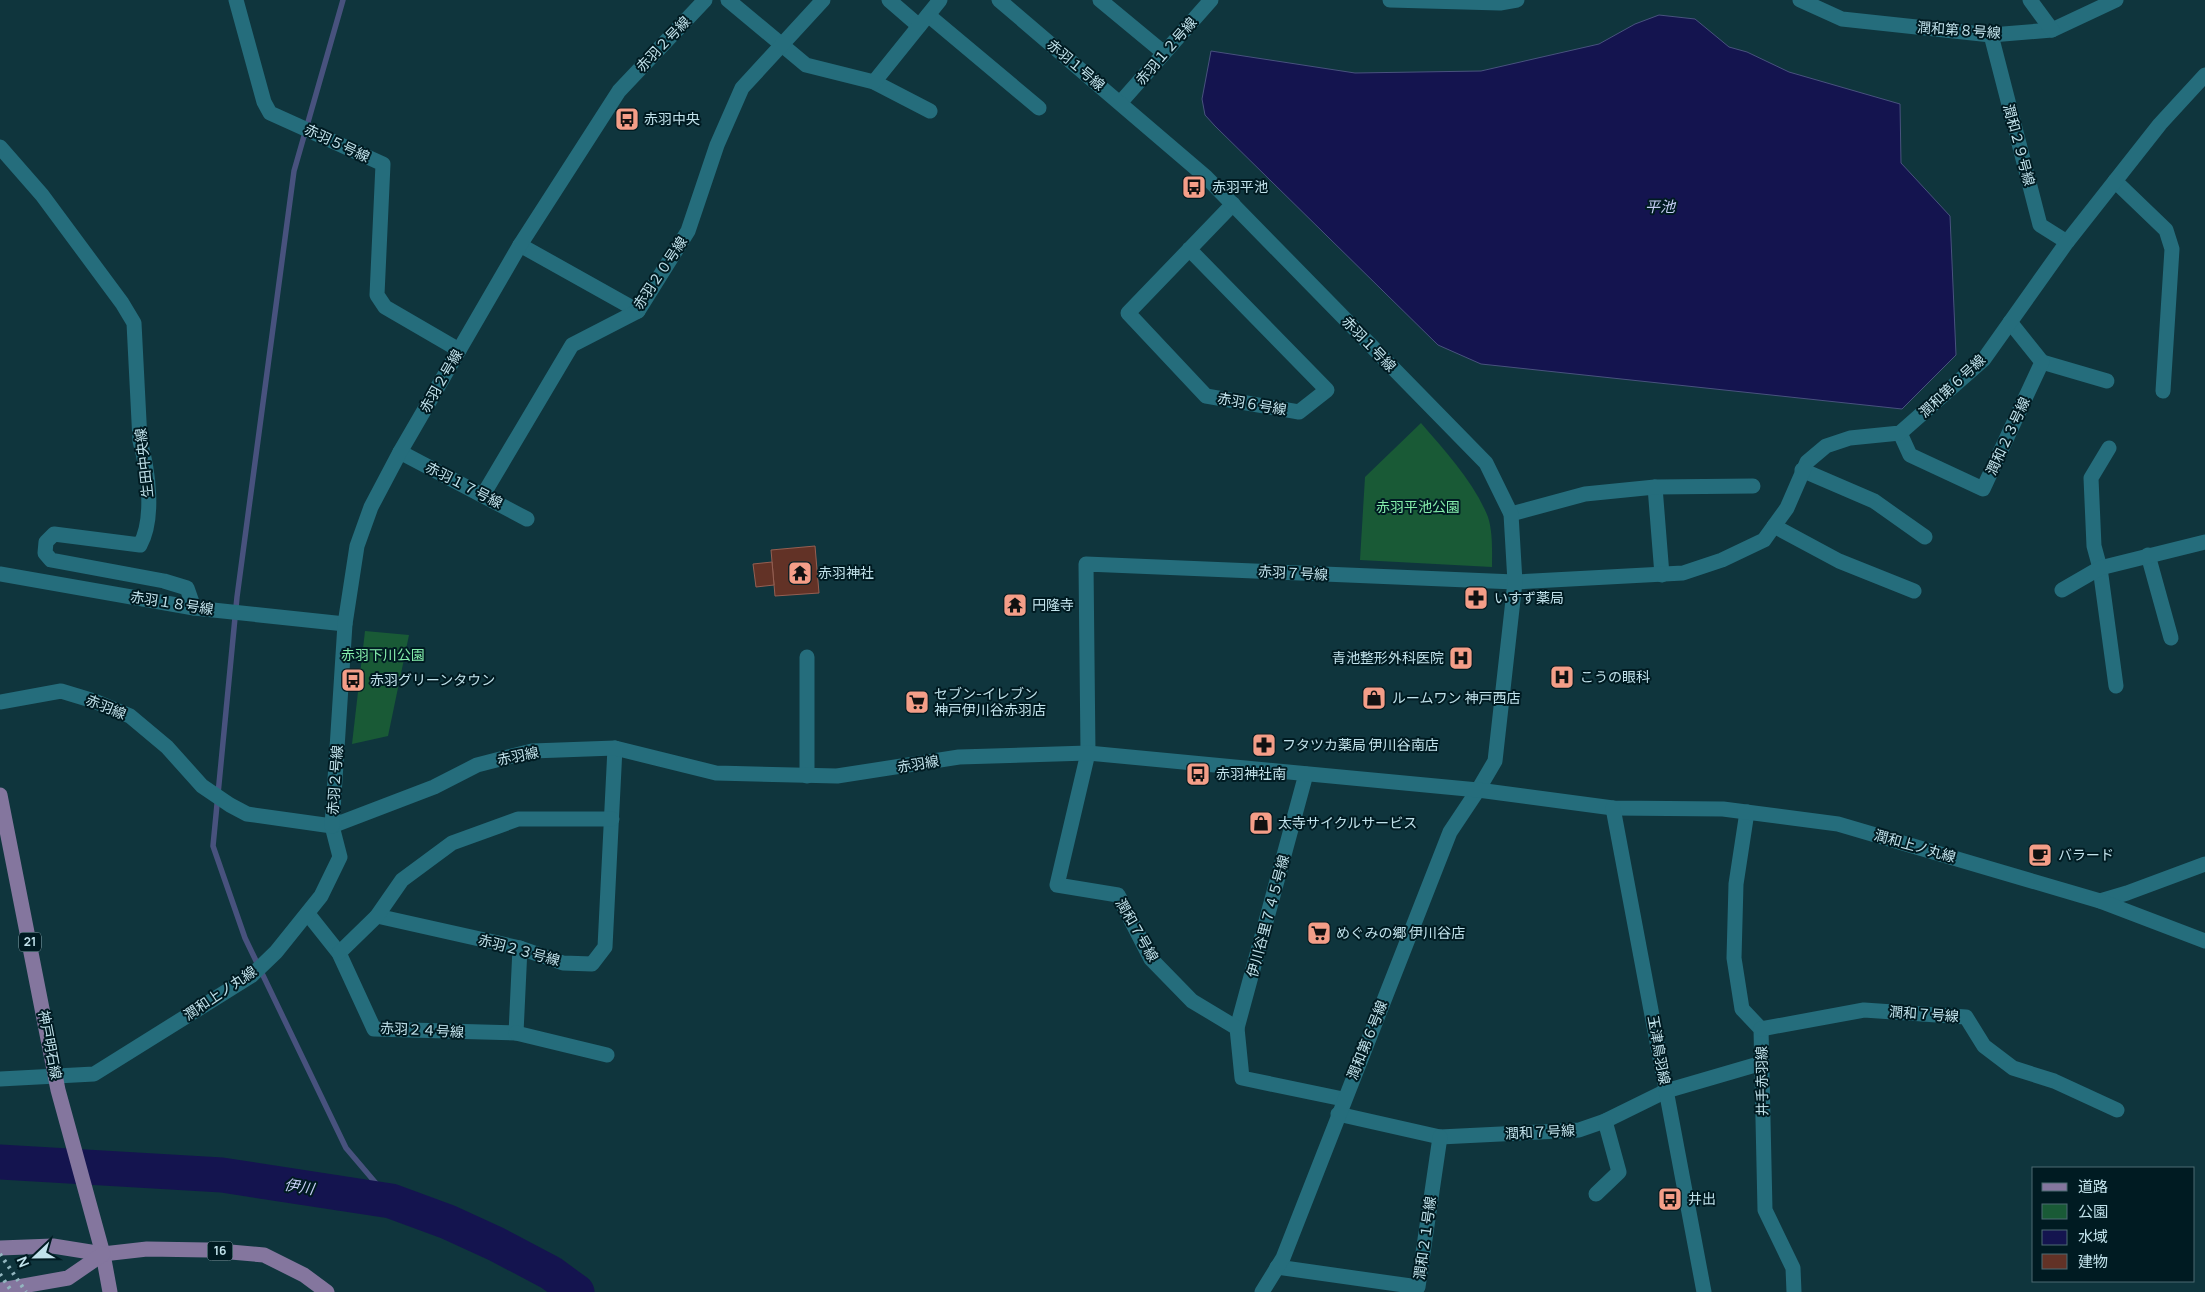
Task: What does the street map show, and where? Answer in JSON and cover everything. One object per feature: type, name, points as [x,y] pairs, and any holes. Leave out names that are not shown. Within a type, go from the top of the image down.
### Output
[{"type":"main road","name":"神戸明石線","points":[[0,795],[58,1084],[94,1228],[103,1254],[110,1292]]},
{"type":"main road","name":"16","points":[[0,1248],[53,1246],[103,1254],[147,1249],[208,1250],[264,1256],[304,1275],[327,1292]]},
{"type":"main road","name":"16","points":[[0,1290],[68,1278],[103,1254]]},
{"type":"street","name":"赤羽５号線","points":[[236,0],[264,102],[270,113],[383,164],[377,295],[385,307],[459,350]]},
{"type":"street","name":"赤羽２号線","points":[[332,826],[345,624],[357,546],[371,507],[400,452],[520,245],[618,91],[705,0]]},
{"type":"street","points":[[728,0],[806,65],[874,82],[930,112]]},
{"type":"street","name":"赤羽２０号線","points":[[483,495],[572,345],[638,311],[688,231],[718,145],[742,88],[823,0]]},
{"type":"street","points":[[889,0],[923,21],[1038,108]]},
{"type":"street","points":[[874,82],[940,0]]},
{"type":"street","name":"赤羽１号線","points":[[999,0],[1206,177],[1486,463],[1511,514],[1515,582],[1495,761],[1478,790]]},
{"type":"street","points":[[1100,0],[1164,53]]},
{"type":"street","name":"赤羽１２号線","points":[[1120,103],[1211,0]]},
{"type":"street","points":[[1390,0],[1500,3],[1517,0]]},
{"type":"street","name":"潤和第８号線","points":[[1800,0],[1842,18],[1991,35],[2052,30],[2116,0]]},
{"type":"street","points":[[2030,0],[2052,30]]},
{"type":"street","name":"潤和２９号線","points":[[1991,35],[2040,225],[2067,242]]},
{"type":"street","name":"潤和第６号線","points":[[1900,433],[1984,359],[2067,242],[2160,124],[2205,75]]},
{"type":"street","name":"生田中央線","points":[[0,146],[42,195],[122,303],[134,323],[140,441],[145,457],[148,509],[146,534],[140,545],[54,534],[46,542],[45,553],[51,560],[164,581],[187,588],[194,608]]},
{"type":"street","points":[[2115,181],[2166,230],[2172,249],[2162,391]]},
{"type":"street","name":"赤羽６号線","points":[[1189,249],[1327,390],[1299,412],[1206,396],[1128,313],[1189,249],[1233,204]]},
{"type":"street","points":[[520,245],[638,311]]},
{"type":"street","points":[[2010,322],[2042,362],[2107,381]]},
{"type":"street","name":"潤和２３号線","points":[[1900,433],[1910,455],[1983,489],[2042,362]]},
{"type":"street","points":[[1900,433],[1850,438],[1826,446],[1807,462],[1787,508],[1774,526],[1839,561],[1914,591]]},
{"type":"street","points":[[2109,448],[2091,478],[2094,546],[2100,568],[2116,686]]},
{"type":"street","name":"赤羽１７号線","points":[[400,452],[527,518]]},
{"type":"street","points":[[1802,470],[1874,501],[1925,537]]},
{"type":"street","points":[[1511,514],[1585,494],[1655,487],[1753,486]]},
{"type":"street","points":[[1655,487],[1662,575]]},
{"type":"street","name":"赤羽７号線","points":[[1088,754],[1086,564],[1515,582],[1662,575],[1689,571],[1722,560],[1764,540],[1774,526]]},
{"type":"street","points":[[2062,590],[2100,568],[2205,542]]},
{"type":"street","points":[[2148,555],[2171,638]]},
{"type":"street","name":"赤羽１８号線","points":[[0,574],[194,608],[345,624]]},
{"type":"street","points":[[807,776],[808,657]]},
{"type":"street","name":"赤羽線","points":[[0,702],[61,691],[130,716],[166,747],[202,786],[247,814],[332,826],[434,787],[477,765],[532,751],[615,748],[716,773],[807,776],[837,776],[959,757],[1088,754],[1306,774]]},
{"type":"street","name":"赤羽２３号線","points":[[377,916],[520,948],[562,963],[592,964],[605,947],[615,748]]},
{"type":"street","name":"潤和７号線","points":[[1088,754],[1057,885],[1118,895],[1151,959],[1192,1001],[1236,1028]]},
{"type":"street","name":"潤和上ノ丸線","points":[[1306,774],[1478,790],[1613,808],[1724,809],[1838,824],[2100,901],[2205,941]]},
{"type":"street","name":"伊川谷里７４５号線","points":[[1236,1028],[1306,774]]},
{"type":"street","name":"潤和第６号線","points":[[1262,1292],[1282,1258],[1343,1099],[1450,832],[1478,790]]},
{"type":"street","name":"玉津鳥羽線","points":[[1613,808],[1704,1292]]},
{"type":"street","name":"井手赤羽線","points":[[1746,812],[1736,884],[1734,958],[1742,1009],[1761,1029],[1765,1210],[1793,1268],[1794,1292]]},
{"type":"street","points":[[339,953],[377,916],[402,880],[452,843],[518,819],[612,819]]},
{"type":"street","name":"潤和上ノ丸線","points":[[0,1080],[58,1084],[94,1074],[250,976],[276,952],[321,896],[340,857],[332,826]]},
{"type":"street","points":[[2100,901],[2127,894],[2205,864]]},
{"type":"street","name":"赤羽２４号線","points":[[308,914],[339,953],[374,1029],[516,1034]]},
{"type":"street","points":[[520,948],[516,1034],[608,1055]]},
{"type":"street","name":"潤和７号線","points":[[1761,1029],[1864,1010],[1966,1017],[1984,1046],[2013,1068],[2054,1080],[2117,1110]]},
{"type":"street","points":[[1236,1028],[1242,1078],[1343,1099]]},
{"type":"street","name":"潤和７号線","points":[[1338,1114],[1440,1136],[1579,1130],[1605,1121],[1666,1091],[1762,1063]]},
{"type":"street","points":[[1596,1194],[1619,1172],[1605,1121]]},
{"type":"street","name":"潤和２１号線","points":[[1277,1267],[1418,1287],[1440,1136]]},
{"type":"green space","name":"赤羽平池公園","points":[[1421,423],[1458,467],[1482,504],[1491,529],[1492,567],[1360,560],[1365,477]]},
{"type":"green space","name":"赤羽下川公園","points":[[365,631],[409,635],[388,736],[352,744]]},
{"type":"water","name":"平池","points":[[1659,15],[1695,19],[1729,47],[1747,52],[1789,72],[1900,104],[1901,163],[1950,216],[1956,355],[1902,409],[1481,364],[1438,345],[1205,115],[1202,99],[1211,51],[1355,73],[1481,71],[1599,44],[1635,24]]},
{"type":"building","points":[[815,546],[819,593],[775,596],[771,550]]},
{"type":"building","points":[[772,562],[774,585],[756,587],[753,564]]},
{"type":"waterway","points":[[343,0],[294,171],[237,597],[213,846],[245,938],[346,1148],[391,1201]]},
{"type":"waterway","name":"伊川","points":[[0,1162],[222,1175],[391,1201],[448,1222],[496,1244],[551,1273],[577,1292]]},
{"type":"railway","points":[[0,1254],[26,1292]]},
{"type":"railway","points":[[0,1274],[12,1292]]},
{"type":"place","name":"赤羽中央","points":[[627,119]]},
{"type":"place","name":"赤羽平池","points":[[1194,187]]},
{"type":"place","name":"赤羽神社","points":[[800,573]]},
{"type":"place","name":"いすず薬局","points":[[1476,598]]},
{"type":"place","name":"円隆寺","points":[[1015,605]]},
{"type":"place","name":"青池整形外科医院","points":[[1461,658]]},
{"type":"place","name":"こうの眼科","points":[[1562,677]]},
{"type":"place","name":"赤羽グリーンタウン","points":[[353,680]]},
{"type":"place","name":"ルームワン 神戸西店","points":[[1374,698]]},
{"type":"place","name":"セブン-イレブン 神戸伊川谷赤羽店","points":[[917,702]]},
{"type":"place","name":"フタツカ薬局 伊川谷南店","points":[[1264,745]]},
{"type":"place","name":"赤羽神社南","points":[[1198,774]]},
{"type":"place","name":"太寺サイクルサービス","points":[[1261,823]]},
{"type":"place","name":"バラード","points":[[2040,855]]},
{"type":"place","name":"めぐみの郷 伊川谷店","points":[[1319,933]]},
{"type":"place","name":"井出","points":[[1670,1199]]}]
